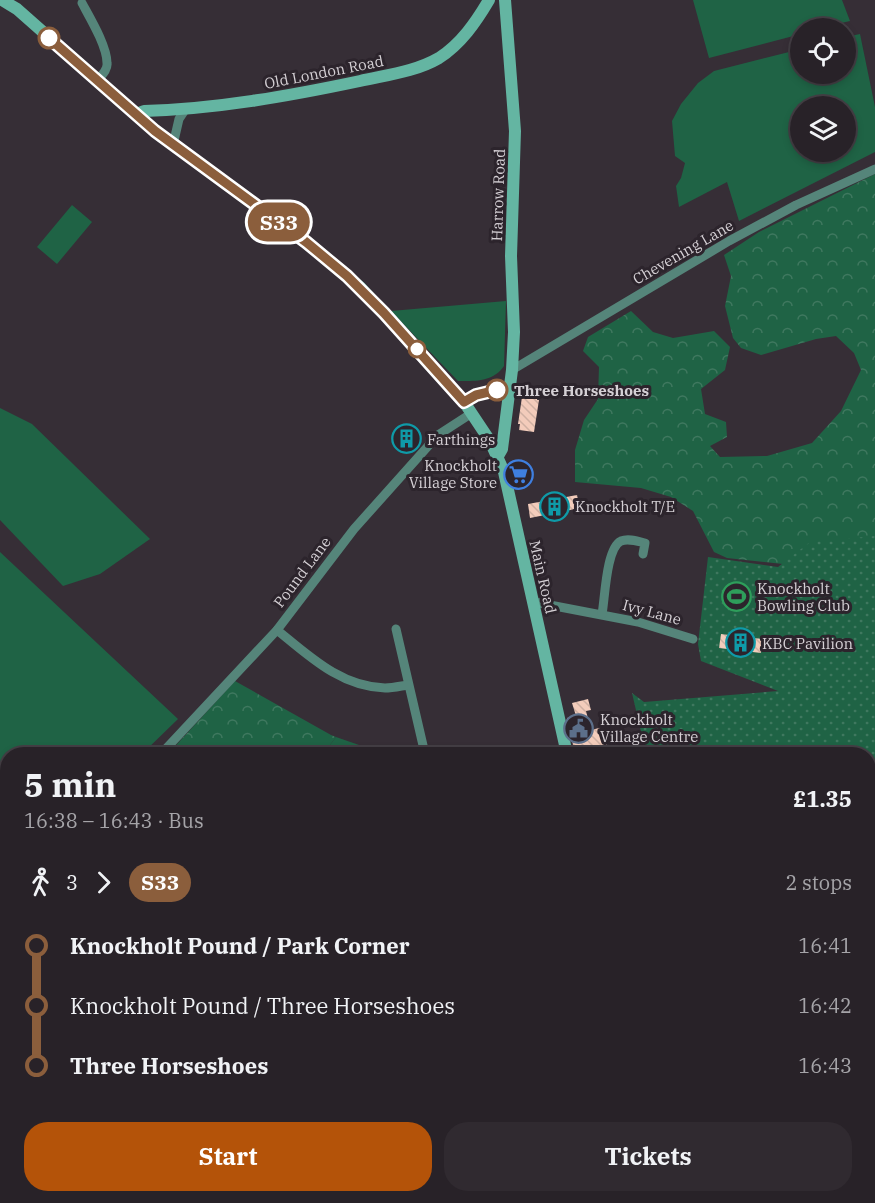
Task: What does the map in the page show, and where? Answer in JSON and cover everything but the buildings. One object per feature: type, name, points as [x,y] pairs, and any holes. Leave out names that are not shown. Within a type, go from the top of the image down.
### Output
[{"type":"street","name":"Main Road","points":[[2,0],[17,9],[173,145],[299,237],[347,276],[390,319],[464,402],[498,456],[508,489],[565,747]]},
{"type":"street","name":"Harrow Road","points":[[498,456],[502,449],[513,370],[514,326],[511,256],[515,138],[505,0]]},
{"type":"street","points":[[82,3],[108,62],[98,80]]},
{"type":"street","points":[[486,6],[505,15]]},
{"type":"street","name":"Old London Road","points":[[136,114],[144,111],[184,110],[304,93],[409,70],[430,62],[452,48],[466,34],[486,6]]},
{"type":"street","points":[[173,145],[184,110]]},
{"type":"street","name":"Chevening Lane","points":[[513,370],[729,241],[796,205],[875,169]]},
{"type":"street","points":[[464,402],[484,392],[509,391]]},
{"type":"street","name":"Pound Lane","points":[[168,747],[277,630],[354,529],[438,435],[472,413]]},
{"type":"street","name":"Ivy Lane","points":[[602,614],[614,546],[628,539],[645,543],[643,554]]},
{"type":"street","name":"Ivy Lane","points":[[534,602],[602,614],[693,639]]},
{"type":"street","points":[[277,630],[324,668],[343,678],[363,685],[386,688],[408,685]]},
{"type":"street","points":[[399,634],[408,685],[424,747]]},
{"type":"green space","points":[[693,0],[842,0],[849,18],[790,18],[790,37],[709,58]]},
{"type":"green space","points":[[860,34],[875,107],[875,152],[856,162],[856,96],[790,96],[790,162],[855,162],[739,221],[727,182],[679,207],[676,186],[685,163],[675,156],[672,121],[681,104],[698,83],[714,71],[790,52],[790,84],[856,84],[856,35]]},
{"type":"green space","points":[[875,174],[875,541],[783,564],[727,558],[714,552],[693,511],[671,497],[641,488],[575,482],[575,450],[584,420],[598,399],[599,367],[583,351],[588,337],[631,311],[653,332],[673,338],[714,331],[730,347],[725,370],[701,389],[705,414],[726,422],[727,437],[710,446],[720,457],[767,456],[812,443],[841,411],[861,370],[854,353],[836,336],[816,339],[761,355],[741,348],[733,338],[725,306],[731,276],[724,255],[759,232]]},
{"type":"green space","points":[[72,205],[92,222],[57,264],[37,247]]},
{"type":"green space","points":[[506,301],[504,366],[495,375],[478,380],[458,381],[391,311]]},
{"type":"green space","points":[[0,408],[32,424],[150,539],[100,574],[63,586],[0,520]]},
{"type":"green space","points":[[875,536],[875,747],[645,747],[632,693],[644,702],[778,691],[701,661],[698,644],[708,557],[778,567],[810,542]]},
{"type":"green space","points":[[0,552],[178,719],[149,747],[0,747]]},
{"type":"green space","points":[[235,681],[336,737],[328,747],[174,747]]},
{"type":"green space","points":[[336,737],[365,747],[328,747]]},
{"type":"bus line","name":"S33","points":[[49,38],[155,131],[306,242],[360,287],[464,402],[484,392],[497,390]]},
{"type":"place","name":"Three Horseshoes","points":[[497,390]]},
{"type":"place","name":"Farthings","points":[[406,439]]},
{"type":"place","name":"Knockholt Village Store","points":[[518,474]]},
{"type":"place","name":"Knockholt T/E","points":[[554,506]]},
{"type":"place","name":"Knockholt Bowling Club","points":[[736,597]]},
{"type":"place","name":"KBC Pavilion","points":[[741,643]]},
{"type":"place","name":"Knockholt Village Centre","points":[[579,728]]}]
